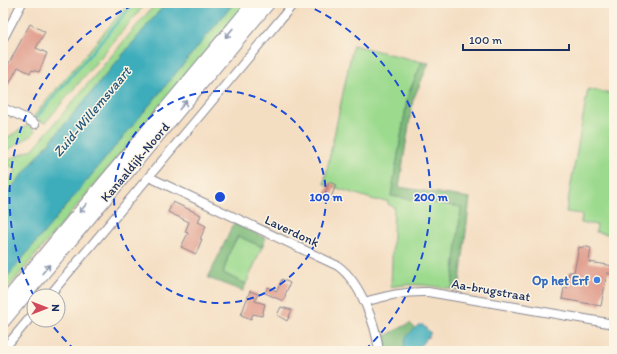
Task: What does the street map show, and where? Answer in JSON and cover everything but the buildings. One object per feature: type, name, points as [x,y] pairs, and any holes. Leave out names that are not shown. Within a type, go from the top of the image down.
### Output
[{"type":"highway","name":"Kanaaldijk-Noord","points":[[3,305],[254,3]]},
{"type":"highway","name":"Kanaaldijk-Noord","points":[[3,321],[268,3]]},
{"type":"street","points":[[3,39],[22,3]]},
{"type":"street","name":"Kanaaldijk-Noord","points":[[56,288],[294,3]]},
{"type":"street","points":[[3,108],[35,124]]},
{"type":"street","name":"Laverdonk","points":[[149,177],[338,266],[346,272],[353,281],[364,302],[375,328],[379,351]]},
{"type":"street","name":"Aa-brugstraat","points":[[364,302],[396,293],[413,291],[428,292],[614,324]]},
{"type":"street","points":[[3,350],[26,323]]},
{"type":"green space","points":[[129,3],[146,3],[45,123],[33,117]]},
{"type":"green space","points":[[156,3],[166,3],[3,198],[3,187],[16,171],[11,165],[3,175],[3,163],[33,149]]},
{"type":"green space","points":[[234,3],[247,3],[3,294],[3,282]]},
{"type":"green space","points":[[353,45],[422,62],[408,95],[391,196],[462,207],[452,289],[414,285],[391,287],[394,207],[388,204],[388,201],[375,200],[324,184]]},
{"type":"green space","points":[[422,62],[429,63],[413,100],[399,187],[470,198],[459,290],[452,289],[461,207],[391,196],[408,95]]},
{"type":"green space","points":[[588,89],[614,94],[614,235],[596,232],[597,225],[581,223],[582,214],[566,212]]},
{"type":"green space","points":[[28,125],[35,130],[32,135],[3,153],[3,140]]},
{"type":"green space","points":[[234,223],[266,238],[262,247],[238,236],[230,251],[223,273],[246,284],[243,291],[208,278]]},
{"type":"green space","points":[[238,236],[262,247],[246,284],[223,273],[230,251]]},
{"type":"green space","points":[[410,323],[415,328],[407,338],[403,351],[383,351],[383,337]]},
{"type":"water","name":"Zuid-Willemsvaart","points":[[166,3],[234,3],[3,282],[3,198]]},
{"type":"water","points":[[418,325],[423,325],[430,332],[430,335],[415,351],[403,351],[406,337]]},
{"type":"waterway","points":[[36,118],[134,3]]},
{"type":"place","name":"Op het Erf","points":[[597,280]]}]
